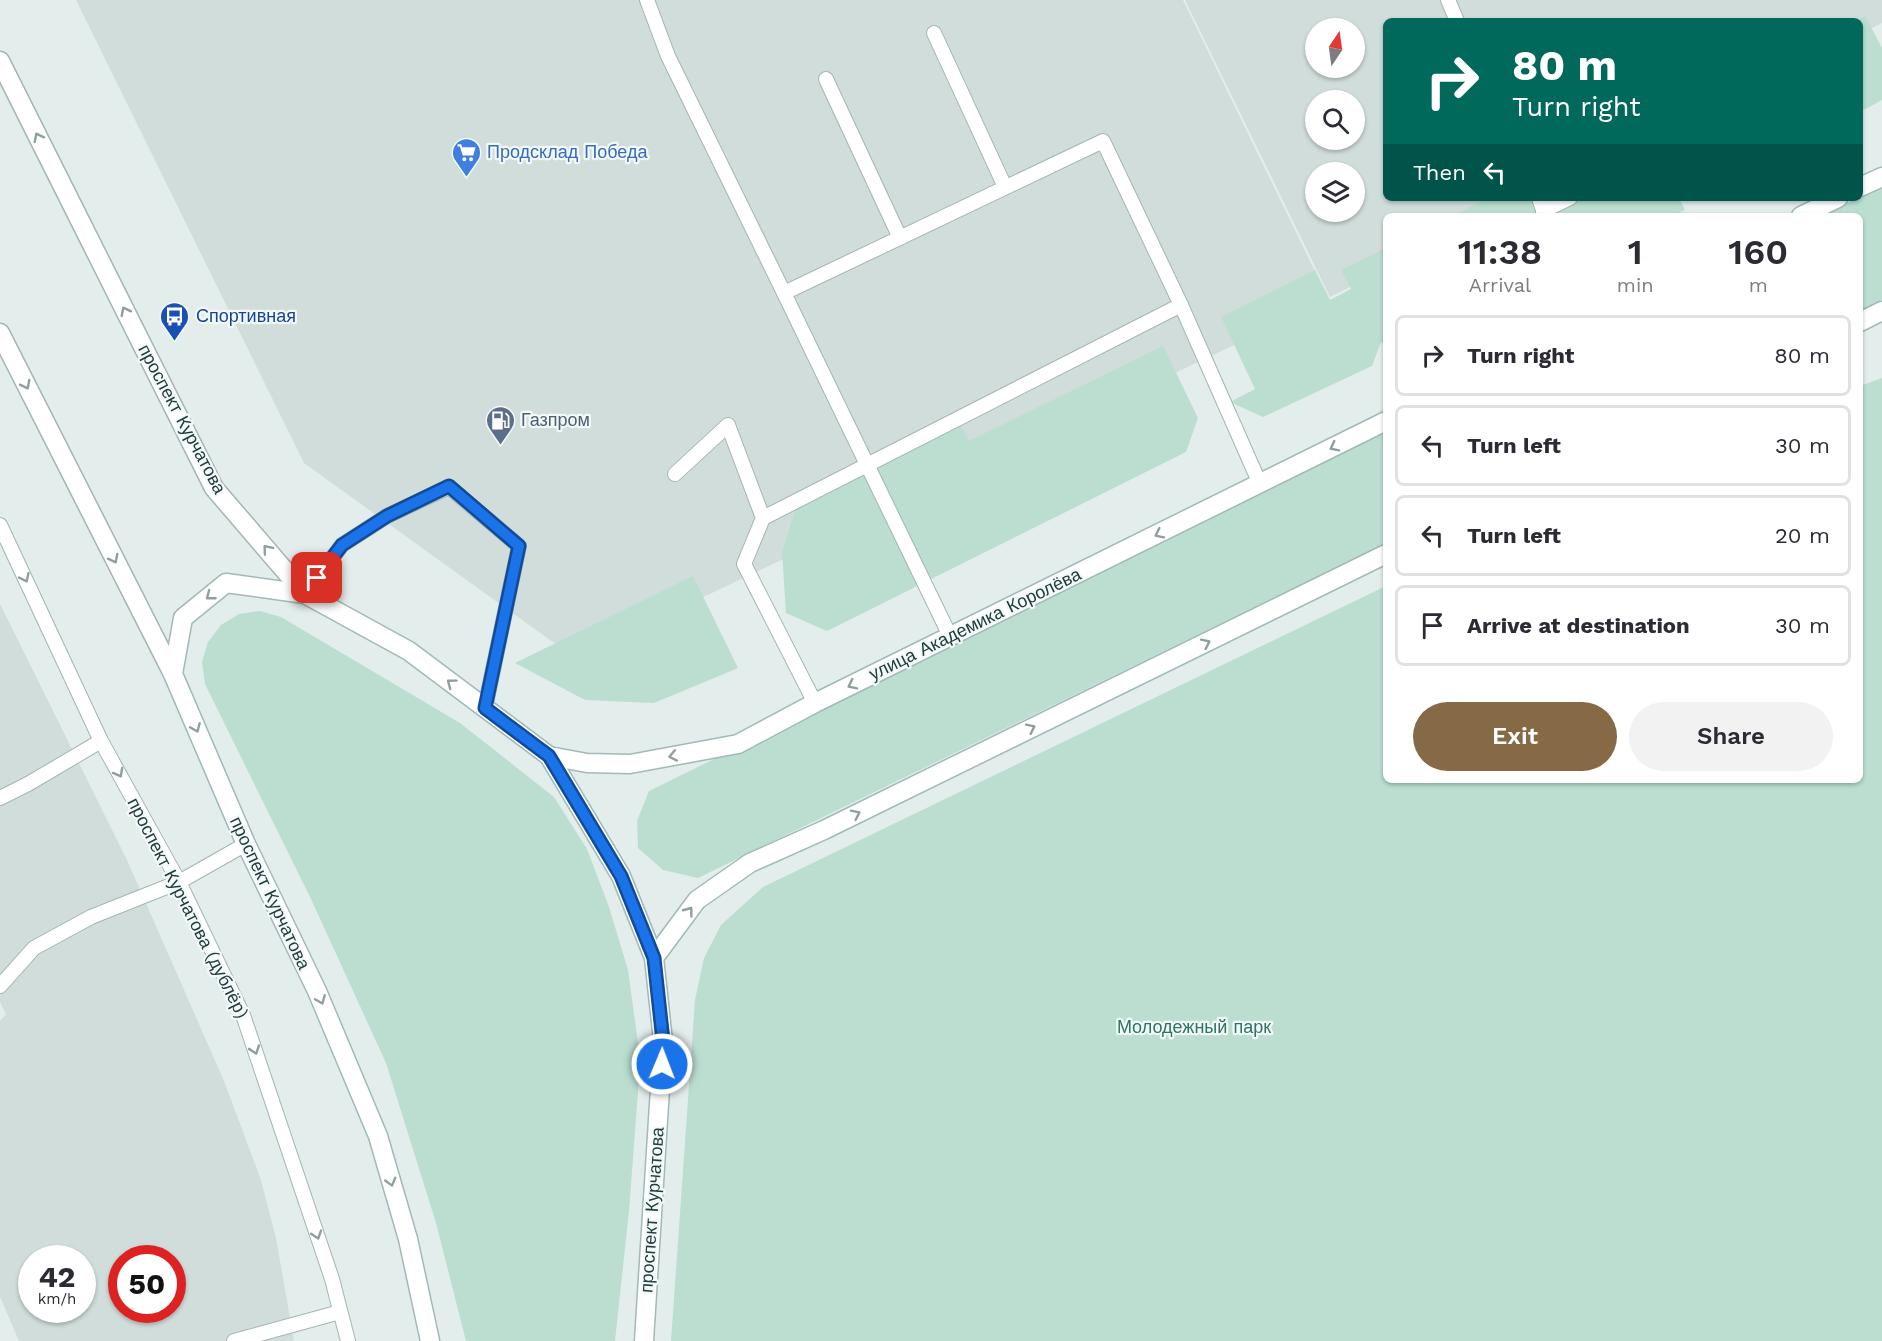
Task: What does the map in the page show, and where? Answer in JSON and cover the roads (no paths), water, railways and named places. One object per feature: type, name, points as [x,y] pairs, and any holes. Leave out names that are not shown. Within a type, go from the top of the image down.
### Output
[{"type":"main road","name":"проспект Курчатова","points":[[0,61],[214,488],[305,594],[409,651],[549,756],[621,876],[654,958],[663,1041],[644,1341]]},
{"type":"main road","points":[[1863,186],[1882,177]]},
{"type":"main road","points":[[1807,213],[1832,201]]},
{"type":"main road","points":[[1863,320],[1882,311]]},
{"type":"main road","name":"проспект Курчатова","points":[[0,333],[172,674],[246,844],[317,991],[378,1136],[408,1239],[430,1341]]},
{"type":"main road","name":"улица Академика Королёва","points":[[549,756],[587,763],[630,764],[738,744],[815,703],[1383,422]]},
{"type":"main road","points":[[654,958],[697,900],[750,863],[824,830],[1383,555]]},
{"type":"main road","points":[[172,674],[183,618],[226,583],[305,594]]},
{"type":"lane","points":[[648,0],[668,56],[950,636]]},
{"type":"lane","points":[[1448,0],[1456,18]]},
{"type":"lane","points":[[934,33],[1005,187]]},
{"type":"lane","points":[[826,79],[900,238]]},
{"type":"lane","points":[[784,293],[1103,141],[1181,305],[1260,484]]},
{"type":"lane","points":[[1542,208],[1562,201]]},
{"type":"lane","points":[[815,703],[744,564],[763,518],[1181,305]]},
{"type":"lane","points":[[675,474],[728,425],[763,518]]},
{"type":"lane","points":[[305,594],[342,545],[387,516],[449,486],[519,546],[485,708]]},
{"type":"lane","name":"проспект Курчатова (дублёр)","points":[[0,525],[101,741],[179,882],[243,1015],[332,1279],[348,1341]]},
{"type":"lane","points":[[0,798],[101,741]]},
{"type":"lane","points":[[0,986],[34,948],[91,917],[179,882],[246,844]]},
{"type":"lane","points":[[234,1341],[340,1312]]},
{"type":"place","name":"Продсклад Победа","points":[[466,178]]},
{"type":"place","name":"Спортивная","points":[[175,342]]},
{"type":"place","name":"Газпром","points":[[500,446]]},
{"type":"park label","name":"Молодежный парк","points":[[1194,1027]]}]
